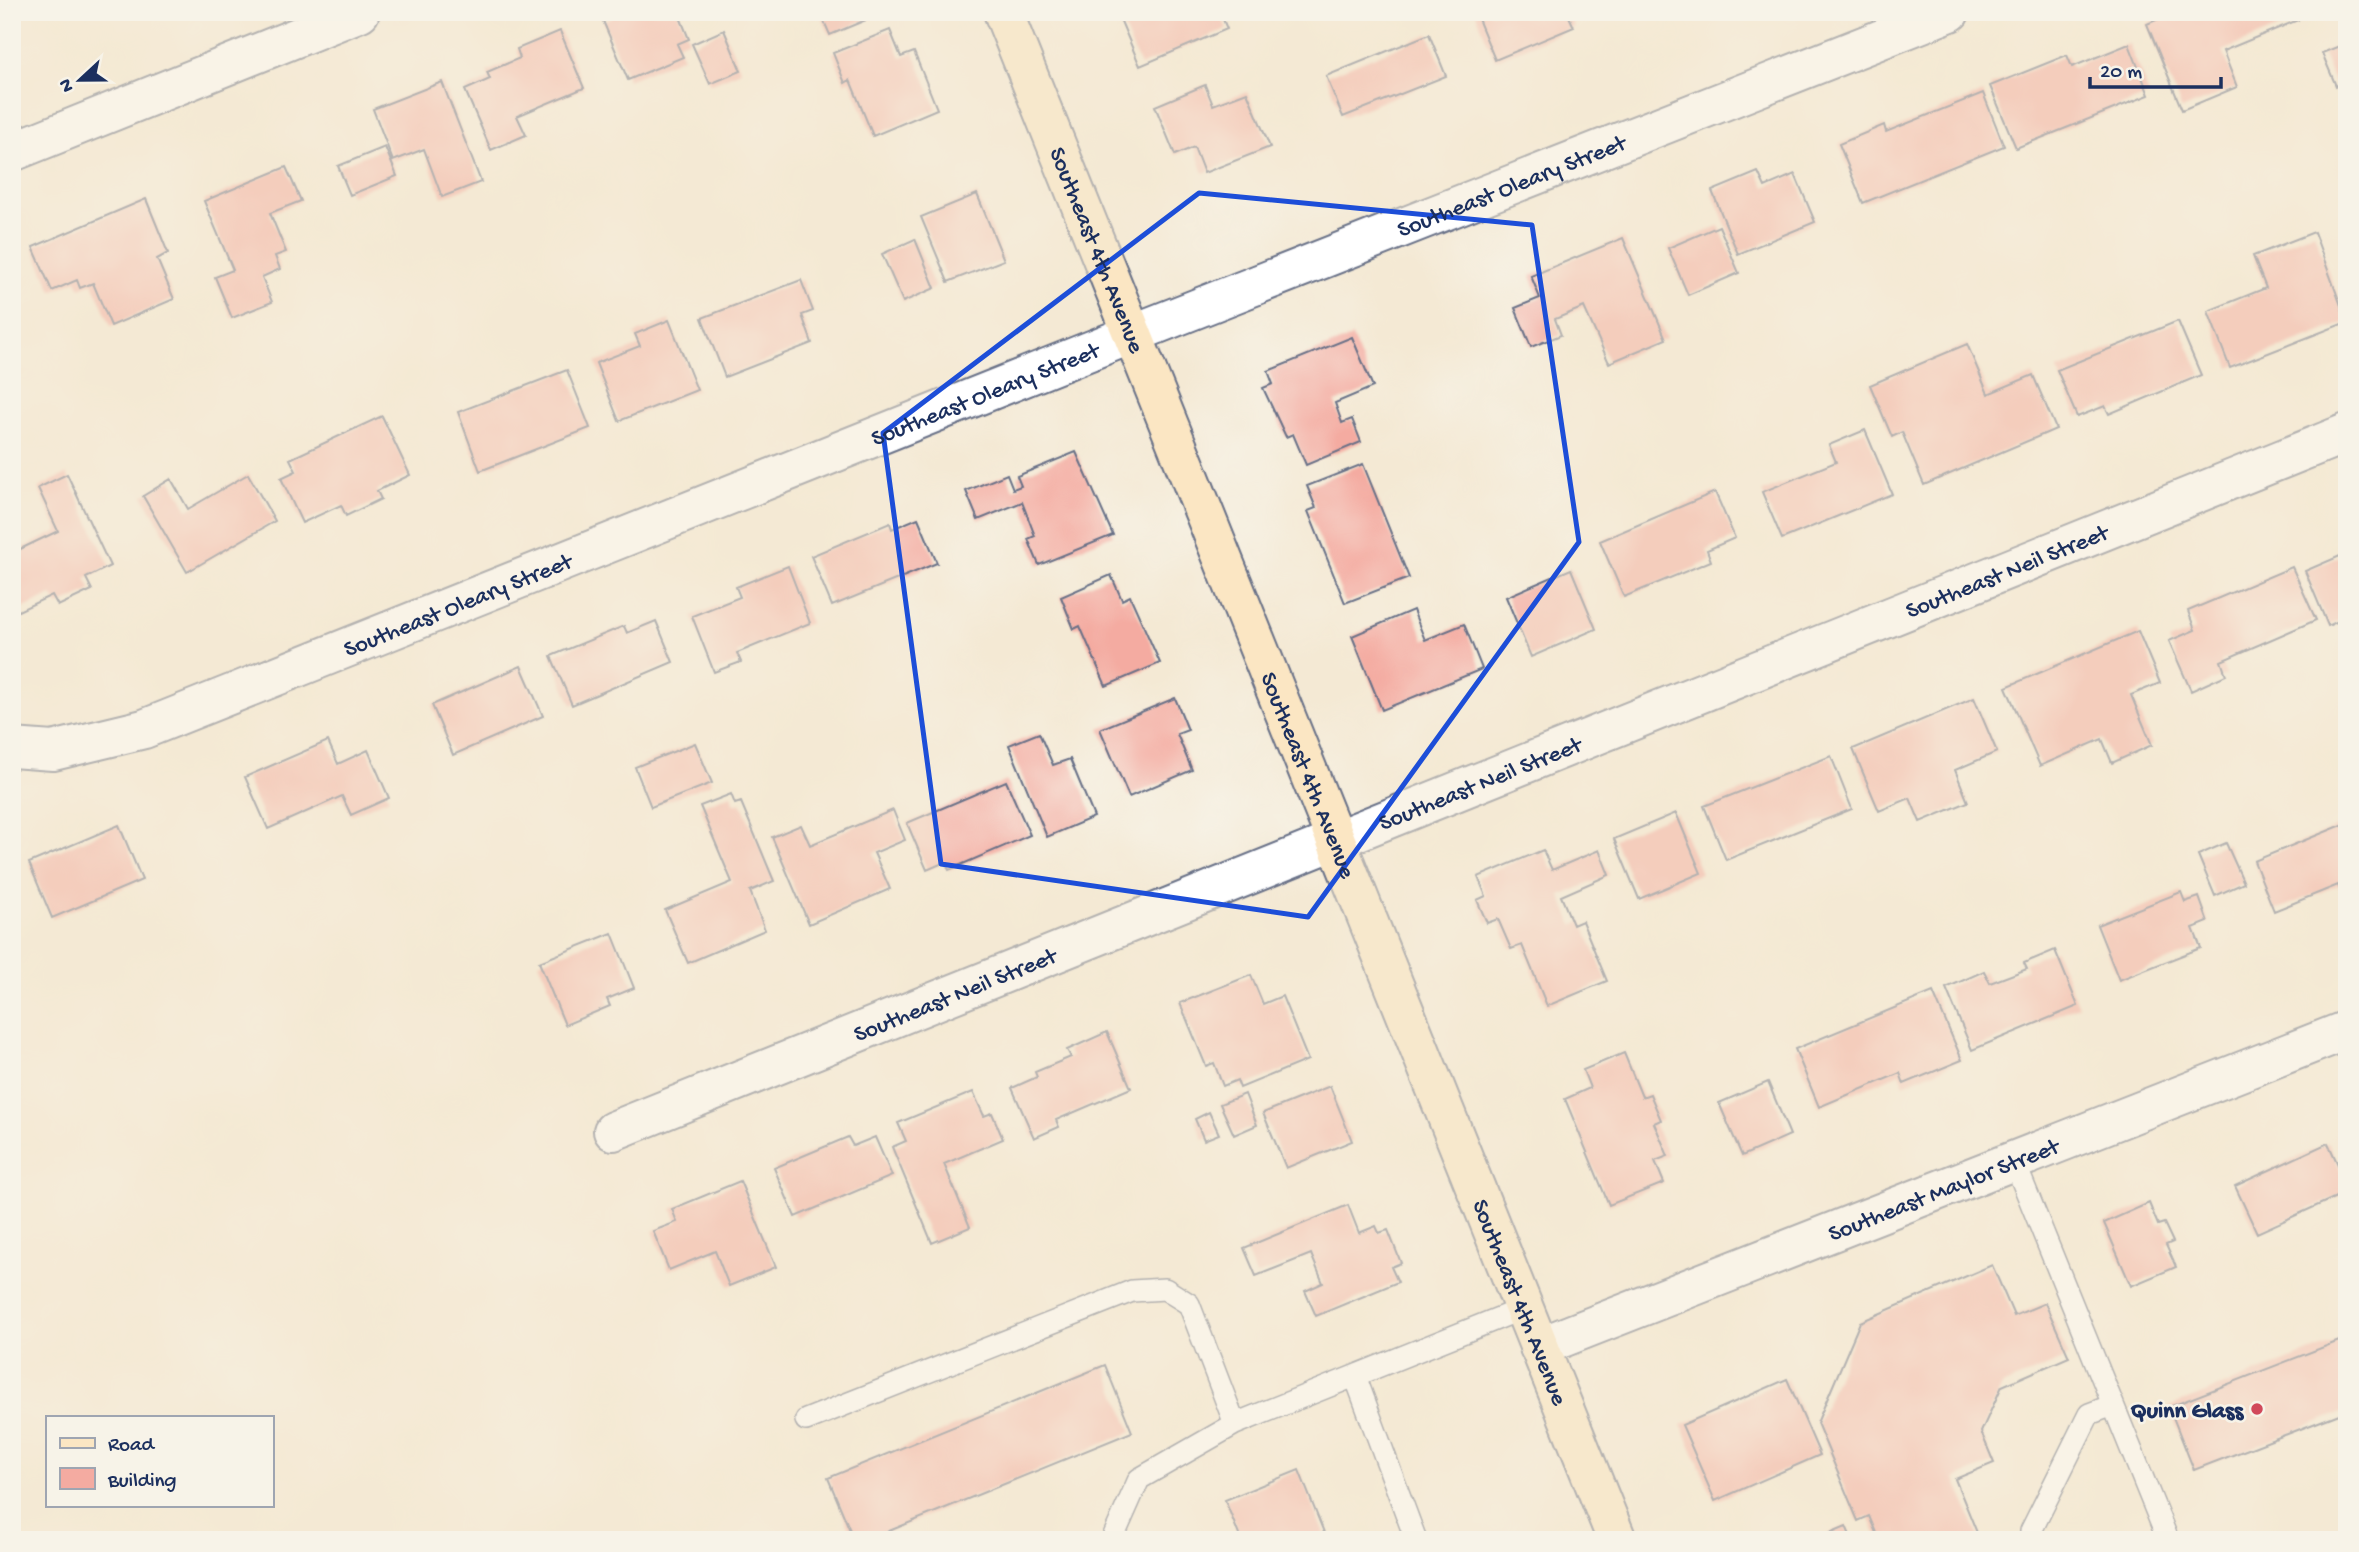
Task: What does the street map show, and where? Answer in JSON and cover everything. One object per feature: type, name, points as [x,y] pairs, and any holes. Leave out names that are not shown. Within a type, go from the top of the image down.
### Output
[{"type":"street","points":[[12,152],[360,12]]},
{"type":"street","name":"Southeast 4th Avenue","points":[[1003,12],[1617,1540]]},
{"type":"street","name":"Southeast Oleary Street","points":[[12,748],[53,751],[144,729],[1132,334],[1950,12]]},
{"type":"street","name":"Southeast Neil Street","points":[[613,1131],[2347,433]]},
{"type":"street","name":"Southeast Maylor Street","points":[[1539,1347],[2347,1030]]},
{"type":"lane","points":[[2014,1161],[2168,1540]]},
{"type":"lane","points":[[806,1420],[1132,1292],[1165,1289],[1189,1304],[1235,1424]]},
{"type":"lane","points":[[1112,1540],[1139,1479],[1235,1424],[1524,1308]]},
{"type":"lane","points":[[1355,1376],[1416,1540]]},
{"type":"lane","points":[[2034,1540],[2031,1531],[2088,1414],[2113,1405]]},
{"type":"highlighted area","points":[[1199,193],[1532,225],[1579,542],[1308,917],[941,864],[883,433]]},
{"type":"building","points":[[624,12],[678,12],[689,39],[677,44],[683,57],[628,80],[603,21]]},
{"type":"building","points":[[820,12],[885,12],[830,35]]},
{"type":"building","points":[[1117,12],[1220,12],[1227,29],[1140,66]]},
{"type":"building","points":[[1567,12],[1574,27],[1495,60],[1476,14]]},
{"type":"building","points":[[2174,12],[2295,12],[2298,20],[2223,51],[2237,87],[2182,110],[2147,24]]},
{"type":"building","points":[[2335,12],[2347,12],[2347,41]]},
{"type":"building","points":[[724,30],[741,71],[710,84],[692,44]]},
{"type":"building","points":[[890,30],[901,57],[914,52],[937,109],[873,136],[850,80],[845,83],[833,53]]},
{"type":"building","points":[[560,31],[584,88],[517,116],[526,135],[491,150],[465,90],[490,79],[487,72],[520,58],[517,49]]},
{"type":"building","points":[[1429,34],[1446,76],[1343,117],[1326,76]]},
{"type":"building","points":[[2347,43],[2347,82],[2336,86],[2322,53]]},
{"type":"building","points":[[2129,44],[2149,95],[2016,148],[1990,86],[2067,55],[2072,67]]},
{"type":"building","points":[[442,82],[481,182],[442,197],[424,149],[393,161],[373,109]]},
{"type":"building","points":[[1205,85],[1213,105],[1247,92],[1270,147],[1204,173],[1194,147],[1175,155],[1155,106]]},
{"type":"building","points":[[1983,93],[2004,146],[1863,203],[1839,144],[1884,125],[1886,132]]},
{"type":"building","points":[[385,147],[397,176],[350,195],[338,166]]},
{"type":"building","points":[[286,167],[301,201],[270,213],[286,252],[275,256],[280,269],[262,277],[272,302],[232,318],[215,277],[233,270],[204,201]]},
{"type":"building","points":[[1758,172],[1765,187],[1795,174],[1815,222],[1738,254],[1712,191]]},
{"type":"building","points":[[977,194],[1004,260],[948,282],[921,217]]},
{"type":"building","points":[[146,199],[168,253],[157,259],[174,299],[111,326],[93,283],[80,288],[77,280],[52,291],[33,247]]},
{"type":"building","points":[[1719,226],[1739,273],[1688,295],[1668,248]]},
{"type":"building","points":[[2314,232],[2347,322],[2230,368],[2208,311],[2266,288],[2253,256]]},
{"type":"building","points":[[1623,238],[1666,339],[1609,363],[1584,307],[1555,319],[1561,335],[1531,347],[1515,308],[1540,298],[1531,276]]},
{"type":"building","points":[[915,239],[935,288],[903,302],[882,254]]},
{"type":"building","points":[[801,280],[813,311],[802,315],[812,343],[725,377],[702,318]]},
{"type":"building","points":[[669,320],[697,390],[619,421],[596,363],[640,346],[635,334]]},
{"type":"building","points":[[2178,321],[2201,375],[2109,414],[2105,406],[2077,417],[2057,370]]},
{"type":"building","points":[[1352,337],[1373,387],[1335,403],[1342,423],[1352,419],[1361,442],[1306,465],[1293,434],[1286,437],[1263,388],[1273,384],[1268,371]]},
{"type":"building","points":[[1967,344],[1988,394],[2033,375],[2056,429],[1924,485],[1902,432],[1892,437],[1870,385]]},
{"type":"building","points":[[567,370],[590,428],[480,471],[458,412]]},
{"type":"building","points":[[382,416],[410,475],[377,491],[381,499],[346,516],[341,505],[302,523],[281,478],[296,471],[290,459]]},
{"type":"building","points":[[1865,430],[1892,494],[1782,539],[1762,492],[1836,462],[1829,445]]},
{"type":"building","points":[[1076,452],[1113,535],[1039,565],[1028,539],[1035,536],[1022,502],[978,520],[966,491],[1007,474],[1013,489],[1021,486],[1017,476]]},
{"type":"building","points":[[1363,464],[1409,578],[1345,603],[1308,511],[1316,508],[1307,486]]},
{"type":"building","points":[[67,474],[110,566],[86,578],[92,590],[58,606],[52,595],[12,614],[12,553],[58,531],[38,488]]},
{"type":"building","points":[[248,474],[275,521],[187,572],[143,496],[171,479],[188,509]]},
{"type":"building","points":[[1715,492],[1735,538],[1707,550],[1711,561],[1624,597],[1600,541]]},
{"type":"building","points":[[918,518],[937,563],[832,606],[811,556],[890,523],[892,529]]},
{"type":"building","points":[[2347,553],[2347,617],[2328,626],[2305,571]]},
{"type":"building","points":[[788,566],[810,623],[737,653],[741,662],[714,672],[692,616],[740,597],[736,587]]},
{"type":"building","points":[[2292,567],[2316,620],[2221,661],[2226,675],[2191,691],[2169,641],[2195,630],[2188,611]]},
{"type":"building","points":[[1571,569],[1596,629],[1531,657],[1506,597]]},
{"type":"building","points":[[1111,575],[1122,600],[1130,596],[1160,663],[1106,686],[1080,626],[1074,629],[1061,597]]},
{"type":"building","points":[[1413,610],[1425,640],[1464,624],[1482,669],[1382,710],[1352,636]]},
{"type":"building","points":[[656,621],[673,662],[572,705],[551,656],[624,626],[627,633]]},
{"type":"building","points":[[2138,631],[2160,683],[2131,695],[2152,745],[2112,763],[2102,739],[2040,766],[2006,687]]},
{"type":"building","points":[[521,666],[543,716],[453,755],[432,705]]},
{"type":"building","points":[[1175,698],[1188,730],[1177,734],[1192,770],[1129,797],[1100,729]]},
{"type":"building","points":[[1974,698],[1997,752],[1955,770],[1968,802],[1920,822],[1910,798],[1879,811],[1853,749]]},
{"type":"building","points":[[1039,733],[1053,765],[1070,759],[1094,817],[1047,837],[1009,745]]},
{"type":"building","points":[[328,741],[338,764],[368,750],[389,798],[351,815],[342,796],[268,829],[245,777]]},
{"type":"building","points":[[695,743],[712,783],[651,807],[635,767]]},
{"type":"building","points":[[1831,756],[1852,809],[1726,860],[1704,806]]},
{"type":"building","points":[[1006,781],[1030,835],[949,870],[945,862],[927,870],[907,823]]},
{"type":"building","points":[[731,794],[735,804],[741,802],[774,881],[750,891],[765,930],[688,963],[665,910],[732,882],[700,806]]},
{"type":"building","points":[[893,810],[905,840],[874,853],[890,889],[809,924],[772,837],[801,825],[810,845]]},
{"type":"building","points":[[1676,813],[1701,873],[1639,899],[1614,839]]},
{"type":"building","points":[[2347,823],[2347,889],[2341,891],[2338,885],[2274,911],[2254,861]]},
{"type":"building","points":[[119,825],[142,880],[52,918],[29,863]]},
{"type":"building","points":[[2226,843],[2244,883],[2215,896],[2198,855]]},
{"type":"building","points":[[1543,850],[1552,870],[1599,850],[1609,875],[1561,896],[1573,925],[1582,921],[1607,981],[1547,1006],[1522,945],[1511,949],[1498,919],[1487,923],[1477,900],[1486,896],[1478,877]]},
{"type":"building","points":[[2181,892],[2185,902],[2199,897],[2208,922],[2193,928],[2201,948],[2119,980],[2097,925]]},
{"type":"building","points":[[612,933],[634,988],[607,999],[610,1006],[565,1025],[539,962]]},
{"type":"building","points":[[2055,950],[2078,1006],[1972,1050],[1946,988],[1984,971],[1990,983],[2027,969],[2024,963]]},
{"type":"building","points":[[1251,975],[1263,1004],[1282,996],[1308,1060],[1240,1088],[1237,1080],[1223,1086],[1214,1063],[1206,1066],[1180,1003]]},
{"type":"building","points":[[1933,992],[1962,1060],[1904,1084],[1900,1073],[1819,1107],[1795,1049]]},
{"type":"building","points":[[1107,1032],[1131,1088],[1056,1120],[1059,1127],[1034,1138],[1012,1088],[1037,1077],[1035,1072],[1071,1057],[1067,1050]]},
{"type":"building","points":[[1624,1053],[1642,1097],[1650,1094],[1661,1120],[1654,1123],[1668,1156],[1655,1161],[1664,1183],[1609,1205],[1565,1099],[1590,1088],[1583,1070]]},
{"type":"building","points":[[1768,1082],[1790,1135],[1742,1156],[1719,1103]]},
{"type":"building","points":[[1330,1086],[1352,1141],[1286,1168],[1263,1113]]},
{"type":"building","points":[[973,1092],[984,1116],[992,1113],[1003,1139],[944,1164],[970,1227],[932,1243],[892,1147],[906,1141],[898,1123]]},
{"type":"building","points":[[1245,1094],[1257,1125],[1234,1135],[1220,1104]]},
{"type":"building","points":[[1209,1112],[1219,1134],[1204,1140],[1195,1119]]},
{"type":"building","points":[[848,1137],[853,1146],[875,1137],[892,1176],[795,1217],[774,1168]]},
{"type":"building","points":[[2328,1143],[2347,1184],[2347,1192],[2257,1233],[2235,1186]]},
{"type":"building","points":[[740,1181],[776,1267],[729,1286],[715,1251],[669,1270],[653,1231],[677,1222],[672,1209]]},
{"type":"building","points":[[2149,1203],[2158,1225],[2164,1223],[2173,1242],[2166,1245],[2176,1267],[2131,1286],[2104,1223]]},
{"type":"building","points":[[1348,1205],[1359,1233],[1376,1226],[1379,1233],[1388,1230],[1401,1263],[1391,1267],[1398,1282],[1316,1316],[1305,1291],[1323,1283],[1311,1254],[1256,1276],[1244,1248]]},
{"type":"building","points":[[1992,1265],[2014,1316],[2045,1303],[2069,1357],[2002,1386],[1981,1432],[1994,1463],[1955,1479],[1980,1540],[1879,1540],[1869,1516],[1858,1521],[1817,1423],[1860,1322]]},
{"type":"building","name":"Quinn Glass","points":[[2347,1338],[2347,1411],[2194,1470],[2169,1407]]},
{"type":"building","points":[[1105,1365],[1132,1432],[867,1540],[854,1540],[828,1478]]},
{"type":"building","points":[[1787,1379],[1820,1455],[1715,1501],[1682,1425]]},
{"type":"building","points":[[1299,1470],[1327,1540],[1241,1540],[1225,1500]]},
{"type":"building","points":[[1846,1526],[1852,1540],[1813,1540]]},
{"type":"place","name":"Quinn Glass","points":[[2257,1409]]}]
